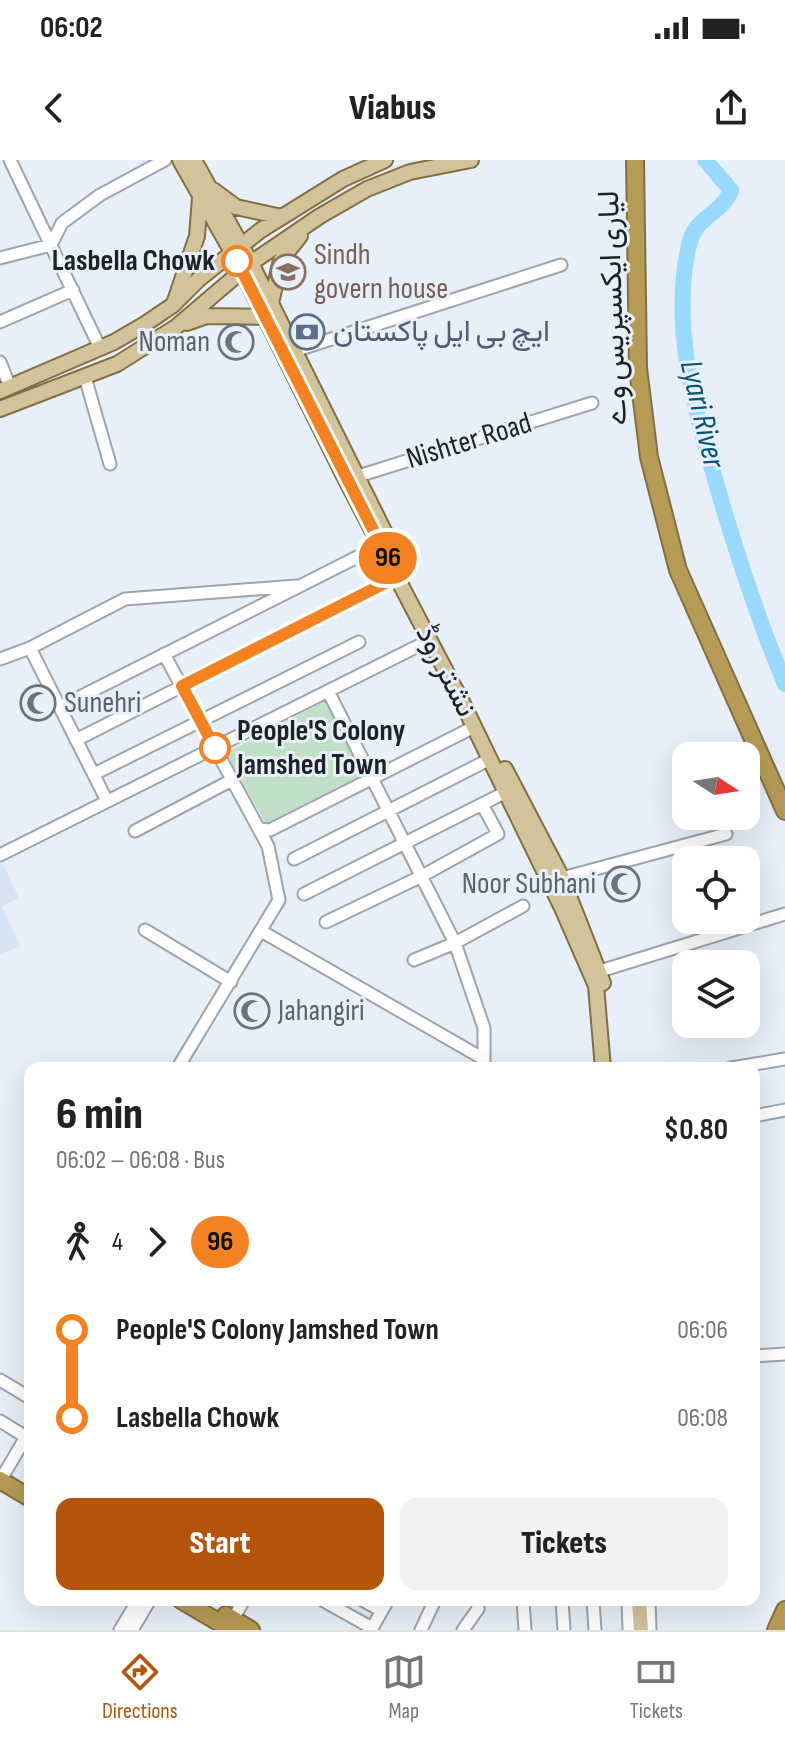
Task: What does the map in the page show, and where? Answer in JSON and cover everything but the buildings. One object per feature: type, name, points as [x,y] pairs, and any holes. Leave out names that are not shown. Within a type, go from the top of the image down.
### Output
[{"type":"highway","name":"لیاری ایکسپریس وے","points":[[635,160],[638,368],[649,457],[678,570],[785,811]]},
{"type":"highway","points":[[0,1480],[24,1494]]},
{"type":"highway","points":[[0,1492],[24,1506]]},
{"type":"highway","points":[[193,1606],[232,1625],[251,1630]]},
{"type":"highway","points":[[208,1606],[232,1625]]},
{"type":"highway","points":[[776,1630],[785,1610]]},
{"type":"main road","name":"نشتر روڈ","points":[[180,160],[204,191],[247,267],[352,478],[562,878],[600,971],[605,991],[611,1062]]},
{"type":"main road","name":"نشتر روڈ","points":[[194,160],[204,191]]},
{"type":"main road","points":[[5,389],[100,348],[145,324],[173,305],[199,279],[237,249],[282,217],[343,179],[385,160]]},
{"type":"main road","points":[[0,409],[117,364],[176,327],[247,267],[320,216],[367,189],[410,172],[471,160]]},
{"type":"main road","points":[[173,305],[197,236],[204,191],[236,207],[282,217]]},
{"type":"main road","points":[[176,327],[207,316],[268,310],[281,260],[295,240],[320,216]]},
{"type":"main road","name":"نشتر روڈ","points":[[352,478],[381,545],[562,908],[596,986],[602,1062]]},
{"type":"main road","points":[[639,1606],[641,1630]]},
{"type":"street","points":[[10,160],[100,348]]},
{"type":"street","points":[[0,258],[51,245],[62,223],[100,195],[165,160]]},
{"type":"street","points":[[289,353],[561,265]]},
{"type":"street","points":[[0,322],[73,290]]},
{"type":"street","points":[[0,362],[5,389]]},
{"type":"street","points":[[85,377],[110,464]]},
{"type":"street","name":"Nishter Road","points":[[352,478],[592,403]]},
{"type":"street","points":[[60,707],[381,545]]},
{"type":"street","points":[[76,740],[397,577]]},
{"type":"street","points":[[0,659],[30,648],[125,599],[301,585]]},
{"type":"street","points":[[0,855],[430,640]]},
{"type":"street","points":[[94,774],[359,642]]},
{"type":"street","points":[[30,648],[107,801]]},
{"type":"street","points":[[164,654],[268,846],[279,900],[181,1062]]},
{"type":"street","points":[[328,691],[455,943],[484,1028],[483,1062]]},
{"type":"street","points":[[259,829],[270,830],[474,727]]},
{"type":"street","points":[[294,859],[490,759]]},
{"type":"street","points":[[135,831],[232,780]]},
{"type":"street","points":[[304,894],[506,792]]},
{"type":"street","points":[[326,922],[422,876],[498,834],[482,804]]},
{"type":"street","points":[[562,878],[726,834]]},
{"type":"street","points":[[414,960],[455,943],[523,906]]},
{"type":"street","points":[[600,971],[785,914]]},
{"type":"street","points":[[145,930],[231,982]]},
{"type":"street","points":[[261,931],[481,1062]]},
{"type":"street","points":[[760,1063],[785,1059]]},
{"type":"street","points":[[760,1115],[785,1110]]},
{"type":"street","points":[[760,1356],[785,1354]]},
{"type":"street","points":[[0,1380],[24,1394]]},
{"type":"street","points":[[0,1421],[24,1432]]},
{"type":"street","points":[[0,1480],[24,1441]]},
{"type":"street","points":[[120,1630],[134,1606]]},
{"type":"street","points":[[132,1630],[146,1606]]},
{"type":"street","points":[[232,1625],[241,1606]]},
{"type":"street","points":[[332,1606],[372,1629],[385,1606]]},
{"type":"street","points":[[421,1630],[432,1606]]},
{"type":"street","points":[[463,1630],[478,1606]]},
{"type":"street","points":[[523,1606],[525,1630]]},
{"type":"street","points":[[562,1606],[564,1630]]},
{"type":"street","points":[[593,1606],[595,1630]]},
{"type":"street","points":[[628,1606],[629,1630]]},
{"type":"street","points":[[649,1606],[650,1630]]},
{"type":"shaded area","points":[[0,858],[19,898],[2,906],[20,946],[0,955]]},
{"type":"green space","points":[[327,700],[364,777],[267,826],[226,753]]},
{"type":"waterway","name":"Lyari River","points":[[705,160],[731,190],[722,204],[698,226],[690,241],[682,304],[688,368],[702,432],[741,566],[785,684]]},
{"type":"bus line","name":"96","points":[[215,748],[182,686],[397,577],[237,261]]},
{"type":"place","name":"Lasbella Chowk","points":[[237,261]]},
{"type":"place","name":"Sindh govern house","points":[[288,272]]},
{"type":"place","name":"ایچ بی ایل پاکستان","points":[[307,332]]},
{"type":"place","name":"Noman","points":[[236,342]]},
{"type":"place","name":"Sunehri","points":[[38,703]]},
{"type":"place","name":"People'S Colony Jamshed Town","points":[[215,748]]},
{"type":"place","name":"Noor Subhani","points":[[622,884]]},
{"type":"place","name":"Jahangiri","points":[[252,1011]]}]
